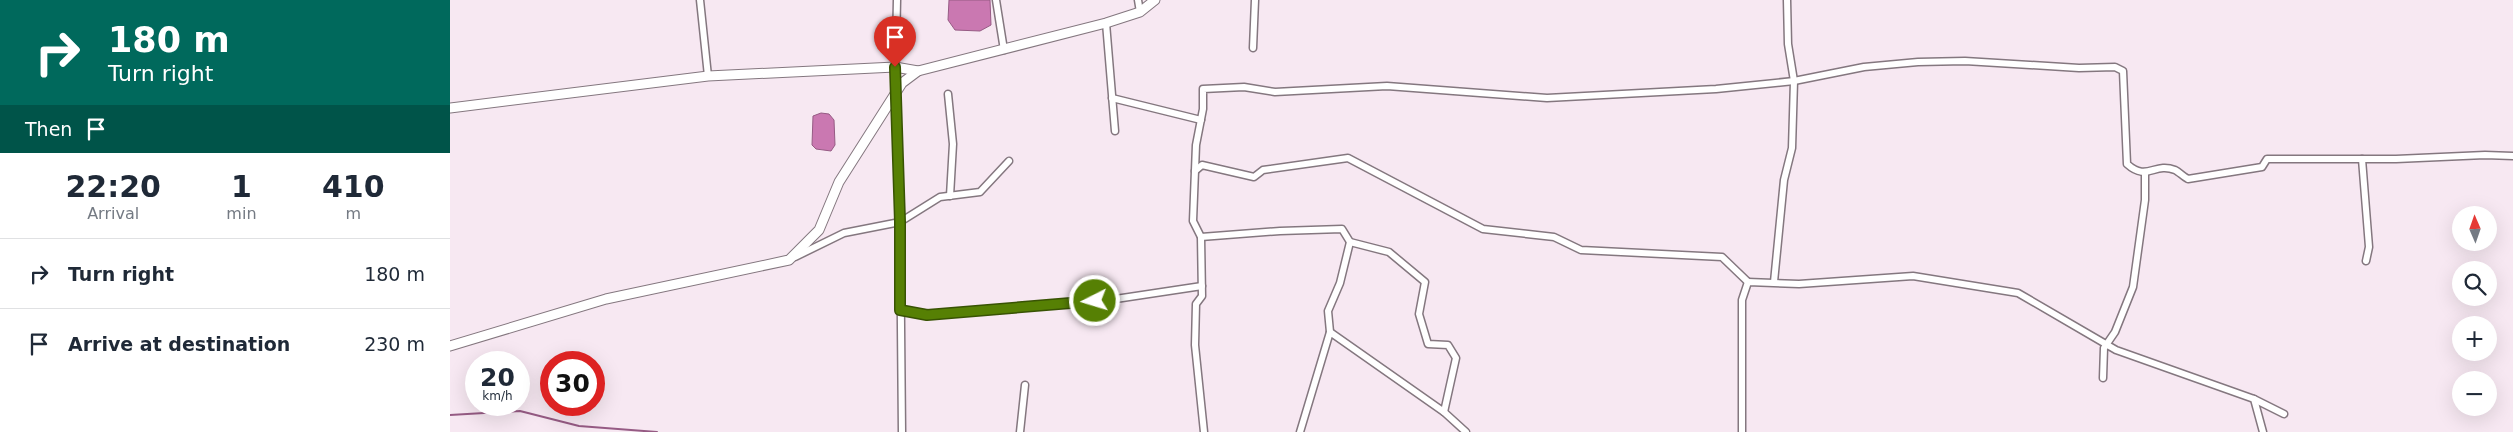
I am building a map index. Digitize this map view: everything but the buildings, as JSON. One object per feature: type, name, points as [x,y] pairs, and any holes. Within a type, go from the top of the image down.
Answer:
[{"type":"main road","points":[[450,346],[606,299],[789,260],[819,230],[839,182],[902,83],[918,72],[1106,23],[1140,12],[1155,0]]},
{"type":"main road","points":[[450,108],[708,76],[895,67],[918,72]]},
{"type":"street","points":[[700,0],[708,76]]},
{"type":"street","points":[[897,0],[895,93],[900,222],[902,432]]},
{"type":"street","points":[[996,0],[1004,50]]},
{"type":"street","points":[[1138,0],[1140,12]]},
{"type":"street","points":[[1253,48],[1255,0]]},
{"type":"street","points":[[1774,282],[1784,180],[1792,148],[1794,81],[1788,44],[1787,0]]},
{"type":"street","points":[[1106,23],[1115,131]]},
{"type":"street","points":[[1204,432],[1195,345],[1196,304],[1202,296],[1201,237],[1193,221],[1196,145],[1201,120],[1203,89],[1244,87],[1275,92],[1387,86],[1547,98],[1716,90],[1794,81],[1864,68],[1918,62],[1965,60],[2079,68],[2115,67],[2122,71],[2127,164],[2136,172],[2157,168],[2174,170],[2188,179],[2262,167],[2267,159],[2362,159],[2485,154],[2513,156]]},
{"type":"street","points":[[948,94],[953,144],[950,196]]},
{"type":"street","points":[[1112,98],[1201,120]]},
{"type":"street","points":[[1196,171],[1202,165],[1254,177],[1263,170],[1348,158],[1483,229],[1554,237],[1581,250],[1722,257],[1748,282],[1799,284],[1913,276],[2018,293],[2107,346],[2254,399],[2284,414]]},
{"type":"street","points":[[2362,159],[2368,247],[2366,260]]},
{"type":"street","points":[[789,260],[844,233],[900,222],[940,197],[980,192],[1009,161]]},
{"type":"street","points":[[2103,378],[2104,348],[2107,346],[2133,287],[2145,200],[2144,172]]},
{"type":"street","points":[[1201,237],[1280,231],[1342,229],[1350,242],[1389,252],[1425,282],[1419,314],[1428,344],[1448,345],[1456,358],[1444,412]]},
{"type":"street","points":[[1300,432],[1330,332],[1328,311],[1340,283],[1350,242]]},
{"type":"street","points":[[1742,432],[1742,308],[1748,282]]},
{"type":"street","points":[[900,310],[927,315],[1109,300],[1202,286]]},
{"type":"street","points":[[1330,332],[1444,412],[1466,432]]},
{"type":"street","points":[[1020,432],[1025,385]]},
{"type":"street","points":[[2254,399],[2263,432]]},
{"type":"shaded area","points":[[949,0],[990,0],[991,25],[980,31],[955,30],[948,20]]},
{"type":"shaded area","points":[[821,113],[829,114],[834,120],[835,145],[831,151],[816,149],[812,145],[813,116]]},
{"type":"waterway","points":[[450,415],[520,411],[579,426],[657,432]]},
{"type":"route","points":[[895,67],[900,222],[900,310],[927,315],[1095,301]]}]
